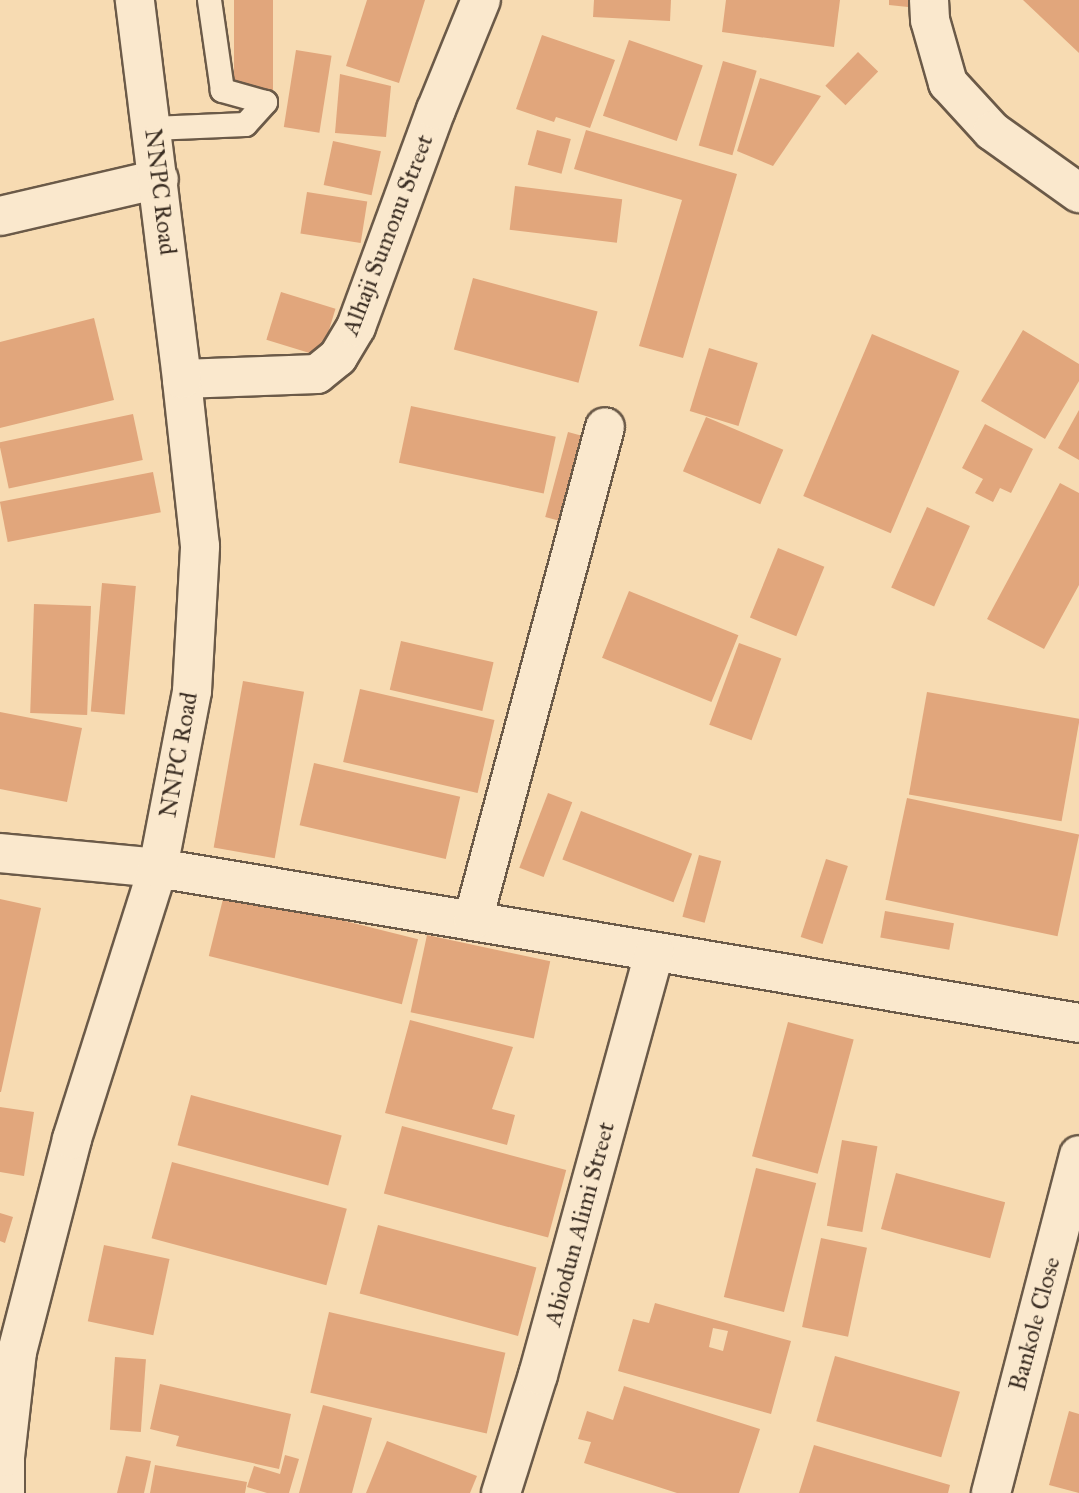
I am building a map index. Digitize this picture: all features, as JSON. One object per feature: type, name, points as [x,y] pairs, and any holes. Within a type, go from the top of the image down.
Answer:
[{"type":"street","name":"NNPC Road","points":[[5,1493],[5,1457],[17,1352],[42,1245],[72,1139],[158,868],[192,691],[200,546],[159,179],[135,0]]},
{"type":"street","name":"Alhaji Sumonu Street","points":[[182,379],[317,374],[338,358],[356,327],[436,110],[481,0]]},
{"type":"street","points":[[937,7],[948,83],[992,131],[1079,193]]},
{"type":"street","points":[[0,216],[159,179]]},
{"type":"street","points":[[474,920],[605,427]]},
{"type":"street","points":[[0,853],[158,868],[1079,1023]]},
{"type":"street","name":"Abiodun Alimi Street","points":[[501,1493],[538,1375],[654,953]]},
{"type":"street","name":"Bankole Close","points":[[991,1493],[1079,1155]]},
{"type":"lane","points":[[152,128],[245,124],[265,103],[222,90],[209,0]]},
{"type":"building","points":[[234,0],[273,0],[273,91],[234,91]]},
{"type":"building","points":[[367,0],[425,0],[399,83],[346,66]]},
{"type":"building","points":[[594,0],[671,0],[670,21],[593,17]]},
{"type":"building","points":[[726,0],[840,0],[834,47],[722,32]]},
{"type":"building","points":[[889,0],[909,0],[908,7],[889,5]]},
{"type":"building","points":[[1023,0],[1079,0],[1079,53]]},
{"type":"building","points":[[542,35],[615,60],[590,128],[556,117],[554,122],[516,109]]},
{"type":"building","points":[[629,40],[703,65],[677,141],[603,116]]},
{"type":"building","points":[[296,50],[332,56],[319,133],[284,127]]},
{"type":"building","points":[[858,52],[878,71],[845,105],[825,86]]},
{"type":"building","points":[[723,61],[757,71],[732,155],[699,146]]},
{"type":"building","points":[[340,74],[391,86],[386,137],[335,133]]},
{"type":"building","points":[[760,78],[821,96],[773,166],[737,151]]},
{"type":"building","points":[[537,130],[571,139],[561,174],[528,165]]},
{"type":"building","points":[[586,130],[737,174],[683,358],[639,346],[682,200],[574,169]]},
{"type":"building","points":[[333,141],[381,151],[372,195],[324,185]]},
{"type":"building","points":[[515,186],[622,199],[617,243],[510,230]]},
{"type":"building","points":[[307,192],[367,202],[361,243],[300,233]]},
{"type":"building","points":[[473,278],[598,311],[578,383],[454,349]]},
{"type":"building","points":[[281,292],[336,309],[321,356],[266,340]]},
{"type":"building","points":[[94,318],[114,400],[0,428],[0,342]]},
{"type":"building","points":[[1023,330],[1079,364],[1079,381],[1045,439],[981,401]]},
{"type":"building","points":[[872,334],[959,371],[891,533],[803,496]]},
{"type":"building","points":[[709,348],[758,363],[738,426],[690,411]]},
{"type":"building","points":[[411,406],[556,437],[544,494],[399,463]]},
{"type":"building","points":[[1079,410],[1079,460],[1058,448]]},
{"type":"building","points":[[133,414],[143,460],[9,488],[0,442]]},
{"type":"building","points":[[706,417],[783,450],[760,504],[683,471]]},
{"type":"building","points":[[985,424],[1033,449],[1011,493],[1000,488],[993,502],[975,493],[983,479],[962,468]]},
{"type":"building","points":[[568,432],[590,438],[567,523],[545,517]]},
{"type":"building","points":[[153,472],[161,512],[8,542],[0,502]]},
{"type":"building","points":[[1060,483],[1079,493],[1079,585],[1044,649],[987,619]]},
{"type":"building","points":[[927,507],[970,526],[934,607],[891,587]]},
{"type":"building","points":[[778,548],[824,567],[796,636],[750,618]]},
{"type":"building","points":[[102,583],[136,586],[125,714],[91,712]]},
{"type":"building","points":[[629,591],[738,635],[711,702],[602,658]]},
{"type":"building","points":[[34,604],[91,606],[87,715],[30,713]]},
{"type":"building","points":[[401,641],[494,662],[482,711],[390,690]]},
{"type":"building","points":[[739,643],[781,658],[752,740],[709,725]]},
{"type":"building","points":[[243,681],[304,692],[275,858],[214,847]]},
{"type":"building","points":[[360,689],[494,720],[478,793],[343,762]]},
{"type":"building","points":[[927,692],[1079,719],[1062,821],[909,794]]},
{"type":"building","points":[[0,712],[82,728],[67,802],[0,789]]},
{"type":"building","points":[[314,763],[460,797],[446,859],[300,825]]},
{"type":"building","points":[[548,793],[572,802],[544,877],[519,868]]},
{"type":"building","points":[[907,798],[1079,835],[1058,936],[885,900]]},
{"type":"building","points":[[581,811],[692,854],[673,902],[562,860]]},
{"type":"building","points":[[699,855],[721,861],[705,923],[682,917]]},
{"type":"building","points":[[826,859],[848,866],[823,944],[801,937]]},
{"type":"building","points":[[225,891],[418,939],[402,1004],[209,956]]},
{"type":"building","points":[[0,899],[41,908],[1,1092],[0,1092]]},
{"type":"building","points":[[885,911],[954,923],[949,950],[880,938]]},
{"type":"building","points":[[427,935],[550,961],[534,1038],[411,1012]]},
{"type":"building","points":[[410,1020],[513,1047],[492,1109],[515,1115],[507,1145],[385,1113]]},
{"type":"building","points":[[788,1022],[854,1040],[818,1174],[752,1156]]},
{"type":"building","points":[[191,1095],[342,1135],[328,1186],[178,1145]]},
{"type":"building","points":[[0,1107],[34,1112],[24,1176],[0,1172]]},
{"type":"building","points":[[402,1126],[566,1170],[548,1238],[384,1194]]},
{"type":"building","points":[[842,1140],[877,1146],[862,1232],[827,1226]]},
{"type":"building","points":[[172,1162],[347,1209],[326,1285],[152,1238]]},
{"type":"building","points":[[756,1168],[816,1183],[784,1312],[724,1297]]},
{"type":"building","points":[[896,1173],[1005,1202],[990,1258],[881,1229]]},
{"type":"building","points":[[0,1213],[13,1217],[5,1243],[0,1241]]},
{"type":"building","points":[[378,1225],[536,1267],[518,1336],[360,1294]]},
{"type":"building","points":[[821,1238],[867,1248],[848,1337],[802,1327]]},
{"type":"building","points":[[104,1245],[170,1259],[153,1335],[88,1321]]},
{"type":"building","points":[[655,1303],[791,1341],[771,1414],[618,1371],[633,1319],[649,1323]],"holes":[[[713,1328],[728,1331],[723,1351],[709,1347]]]},
{"type":"building","points":[[329,1312],[505,1353],[487,1434],[310,1393]]},
{"type":"building","points":[[835,1356],[960,1392],[941,1457],[816,1421]]},
{"type":"building","points":[[115,1357],[146,1359],[141,1432],[110,1430]]},
{"type":"building","points":[[160,1384],[291,1414],[279,1469],[176,1446],[179,1436],[150,1429]]},
{"type":"building","points":[[624,1386],[760,1429],[739,1493],[677,1493],[584,1463],[591,1442],[578,1439],[587,1411],[613,1420]]},
{"type":"building","points":[[323,1405],[372,1418],[352,1493],[299,1493]]},
{"type":"building","points":[[1069,1411],[1079,1414],[1079,1493],[1049,1485]]},
{"type":"building","points":[[387,1441],[477,1476],[470,1493],[366,1493]]},
{"type":"building","points":[[814,1445],[950,1485],[948,1493],[799,1493]]},
{"type":"building","points":[[285,1455],[299,1459],[289,1493],[267,1493],[247,1487],[254,1466],[280,1474]]},
{"type":"building","points":[[126,1456],[151,1461],[144,1493],[117,1493]]},
{"type":"building","points":[[155,1465],[247,1482],[245,1493],[150,1493]]}]
